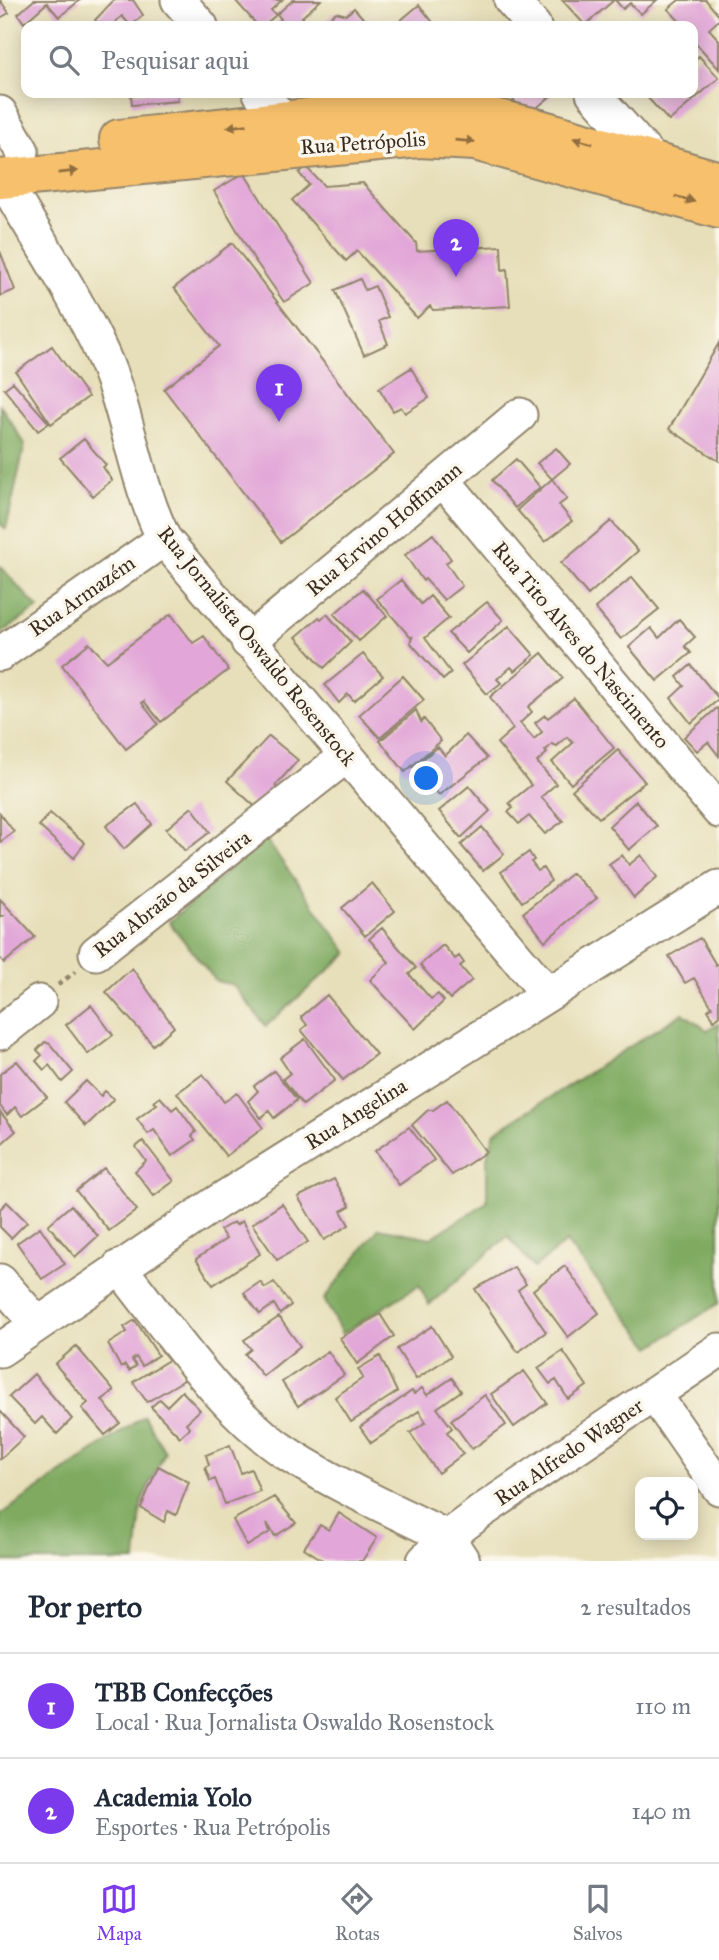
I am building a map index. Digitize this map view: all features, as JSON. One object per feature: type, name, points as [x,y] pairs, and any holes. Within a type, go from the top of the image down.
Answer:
[{"type":"main road","name":"Rua Petrópolis","points":[[6,165],[272,106],[412,110],[485,116],[719,181]]},
{"type":"main road","name":"Rua Petrópolis","points":[[6,165],[419,138],[475,141],[719,209]]},
{"type":"street","points":[[178,0],[197,21]]},
{"type":"street","points":[[511,0],[530,21]]},
{"type":"street","points":[[597,98],[654,162]]},
{"type":"street","name":"Rua Jornalista Oswaldo Rosenstock","points":[[0,113],[6,165],[103,355],[116,390],[142,487],[164,538],[248,642],[548,994]]},
{"type":"street","name":"Rua Ervino Hoffmann","points":[[248,642],[520,415]]},
{"type":"street","name":"Rua Tito Alves do Nascimento","points":[[443,480],[719,811]]},
{"type":"street","name":"Rua Armazém","points":[[0,654],[164,538]]},
{"type":"street","name":"Rua Abraão da Silveira","points":[[96,953],[346,756]]},
{"type":"street","name":"Rua Angelina","points":[[0,1350],[119,1267],[719,887]]},
{"type":"street","points":[[0,1033],[39,1002]]},
{"type":"street","points":[[119,1267],[227,1400],[260,1432],[289,1455],[455,1549]]},
{"type":"street","points":[[0,1281],[37,1323]]},
{"type":"street","name":"Rua Alfredo Wagner","points":[[424,1561],[455,1549],[654,1394],[719,1350]]},
{"type":"street","points":[[654,1394],[719,1488]]},
{"type":"path","name":"Rua Abraão da Silveira","points":[[39,1002],[96,953]]},
{"type":"green space","points":[[0,405],[25,444],[6,529],[0,524]]},
{"type":"green space","points":[[0,566],[38,608],[0,634]]},
{"type":"green space","points":[[265,838],[348,953],[266,1026],[233,985],[216,981],[169,922]]},
{"type":"green space","points":[[683,1013],[707,1030],[719,1023],[719,1303],[651,1347],[566,1242],[534,1268],[508,1236],[429,1305],[419,1285],[342,1334],[324,1299],[379,1228],[431,1238],[487,1202],[487,1157],[495,1132]]},
{"type":"green space","points":[[144,1416],[165,1452],[142,1500],[136,1561],[0,1561],[0,1515]]},
{"type":"building","points":[[0,0],[9,13],[0,18]]},
{"type":"building","points":[[34,0],[80,0],[59,17],[47,3],[26,21],[23,21],[18,14]]},
{"type":"building","points":[[114,0],[133,0],[143,15],[136,21],[126,21],[122,16],[116,21],[95,20]]},
{"type":"building","points":[[235,0],[282,0],[271,10],[276,15],[269,21],[254,21]]},
{"type":"building","points":[[293,0],[321,0],[302,17],[306,21],[279,21],[281,19],[277,14]]},
{"type":"building","points":[[562,0],[614,0],[590,21],[581,21]]},
{"type":"building","points":[[615,0],[657,0],[641,14],[630,3],[623,9]]},
{"type":"building","points":[[679,0],[706,0],[719,16],[719,20],[709,29],[719,40],[719,69],[698,45],[698,21],[679,21],[668,9]]},
{"type":"building","points":[[419,5],[432,21],[400,21]]},
{"type":"building","points":[[354,8],[366,21],[326,21],[336,12],[346,15]]},
{"type":"building","points":[[698,57],[719,78],[698,96]]},
{"type":"building","points":[[131,98],[178,98],[178,101],[132,105]]},
{"type":"building","points":[[512,98],[548,98],[533,111],[520,107]]},
{"type":"building","points":[[648,98],[696,98],[669,121]]},
{"type":"building","points":[[306,167],[324,186],[363,183],[416,243],[417,251],[501,246],[502,270],[507,269],[510,306],[433,310],[430,306],[417,318],[357,251],[346,261],[292,200],[309,185],[299,173]]},
{"type":"building","points":[[244,173],[314,283],[284,302],[254,259],[214,191]]},
{"type":"building","points":[[232,243],[394,454],[281,542],[164,389],[219,346],[174,288]]},
{"type":"building","points":[[0,251],[15,290],[0,296]]},
{"type":"building","points":[[360,279],[365,290],[375,286],[388,317],[379,321],[388,344],[364,355],[335,290]]},
{"type":"building","points":[[719,343],[719,461],[669,429]]},
{"type":"building","points":[[52,346],[88,397],[51,424],[16,372]]},
{"type":"building","points":[[411,368],[429,398],[405,413],[401,407],[393,411],[379,388]]},
{"type":"building","points":[[13,382],[49,423],[38,431],[4,389]]},
{"type":"building","points":[[84,439],[106,465],[103,467],[112,480],[93,496],[60,458]]},
{"type":"building","points":[[556,448],[570,464],[552,479],[537,463]]},
{"type":"building","points":[[516,459],[540,487],[515,508],[492,480]]},
{"type":"building","points":[[552,479],[567,499],[559,505],[572,521],[545,542],[517,510]]},
{"type":"building","points":[[611,521],[638,551],[588,595],[561,563]]},
{"type":"building","points":[[433,534],[451,559],[446,563],[462,586],[444,600],[425,579],[423,581],[405,555]]},
{"type":"building","points":[[632,577],[659,609],[621,639],[595,608]]},
{"type":"building","points":[[401,580],[421,604],[430,596],[449,618],[425,638],[451,673],[443,680],[410,642],[413,636],[411,638],[377,599]]},
{"type":"building","points":[[363,589],[387,616],[359,641],[334,614]]},
{"type":"building","points":[[487,602],[503,620],[467,653],[448,633]]},
{"type":"building","points":[[171,614],[193,643],[204,636],[228,670],[161,722],[144,701],[142,703],[158,724],[126,749],[62,665],[89,643],[107,662]]},
{"type":"building","points":[[327,614],[351,642],[324,668],[296,637],[319,617],[321,619]]},
{"type":"building","points":[[679,619],[695,637],[685,646],[691,653],[657,681],[629,647],[651,628],[659,638]]},
{"type":"building","points":[[509,626],[534,655],[515,671],[511,667],[497,679],[501,683],[487,694],[462,665]]},
{"type":"building","points":[[542,653],[563,678],[528,707],[532,712],[520,723],[534,739],[542,732],[535,723],[545,715],[548,718],[574,698],[614,748],[571,784],[552,762],[573,743],[567,737],[557,746],[552,744],[545,751],[547,753],[537,762],[556,784],[541,797],[563,821],[545,834],[529,816],[519,824],[508,812],[513,808],[509,803],[531,785],[497,743],[513,729],[490,697]]},
{"type":"building","points":[[363,654],[383,676],[354,701],[348,694],[339,703],[325,685]]},
{"type":"building","points":[[691,665],[719,699],[691,723],[671,698],[684,686],[677,677]]},
{"type":"building","points":[[403,676],[424,700],[380,738],[359,715]]},
{"type":"building","points":[[717,708],[719,756],[708,742],[697,751],[684,737]]},
{"type":"building","points":[[416,710],[421,722],[424,719],[441,741],[405,772],[380,741]]},
{"type":"building","points":[[466,735],[487,758],[439,795],[425,776],[422,778],[413,767],[438,747],[445,756]]},
{"type":"building","points":[[269,736],[298,760],[275,786],[281,792],[261,812],[227,781]]},
{"type":"building","points":[[618,750],[645,782],[599,818],[572,790]]},
{"type":"building","points":[[469,786],[490,811],[461,838],[439,811]]},
{"type":"building","points":[[636,801],[657,826],[629,850],[609,826]]},
{"type":"building","points":[[137,804],[152,824],[124,849],[106,826]]},
{"type":"building","points":[[192,807],[210,832],[185,851],[166,829]]},
{"type":"building","points":[[0,813],[14,832],[0,842]]},
{"type":"building","points":[[50,813],[85,843],[74,858],[39,826]]},
{"type":"building","points":[[482,827],[504,854],[483,871],[461,845]]},
{"type":"building","points":[[529,852],[534,860],[531,862],[538,871],[543,868],[551,881],[522,902],[501,872]]},
{"type":"building","points":[[622,855],[629,865],[641,855],[657,877],[634,898],[609,864]]},
{"type":"building","points":[[572,873],[597,898],[545,941],[523,913]]},
{"type":"building","points":[[372,883],[395,911],[365,936],[342,908]]},
{"type":"building","points":[[0,899],[35,937],[4,963],[0,958],[0,918],[3,916],[0,916]]},
{"type":"building","points":[[382,928],[416,968],[409,974],[431,999],[438,994],[444,1001],[415,1029],[370,980],[389,962],[369,939]]},
{"type":"building","points":[[700,938],[716,965],[719,963],[719,1016],[714,1020],[708,1010],[712,1007],[694,978],[685,983],[669,956]]},
{"type":"building","points":[[443,945],[455,959],[459,956],[464,963],[460,966],[472,980],[450,999],[420,965]]},
{"type":"building","points":[[132,968],[174,1027],[153,1045],[106,992]]},
{"type":"building","points":[[327,995],[376,1054],[343,1080],[301,1030],[307,1025],[301,1017]]},
{"type":"building","points":[[91,1005],[113,1035],[88,1054],[66,1025]]},
{"type":"building","points":[[305,1039],[335,1080],[303,1105],[283,1079],[290,1073],[280,1058]]},
{"type":"building","points":[[45,1042],[50,1044],[73,1072],[62,1082],[49,1065],[44,1070],[36,1061],[42,1055],[37,1050]]},
{"type":"building","points":[[17,1061],[47,1097],[22,1116],[15,1107],[7,1115],[0,1106],[0,1074]]},
{"type":"building","points":[[274,1071],[297,1100],[274,1118],[269,1111],[261,1118],[248,1101],[258,1091],[254,1086]]},
{"type":"building","points":[[203,1074],[224,1102],[237,1093],[263,1128],[226,1156],[177,1093]]},
{"type":"building","points":[[86,1081],[101,1096],[105,1091],[114,1099],[86,1126],[64,1102]]},
{"type":"building","points":[[160,1097],[172,1110],[177,1106],[196,1132],[192,1136],[195,1140],[172,1156],[154,1130],[148,1134],[137,1119],[157,1104],[154,1102]]},
{"type":"building","points":[[447,1100],[486,1152],[452,1175],[412,1125],[428,1110],[433,1110]]},
{"type":"building","points":[[0,1112],[16,1131],[0,1145]]},
{"type":"building","points":[[409,1127],[434,1160],[399,1185],[375,1151]]},
{"type":"building","points":[[143,1141],[174,1181],[154,1196],[135,1171],[146,1161],[136,1147]]},
{"type":"building","points":[[104,1168],[137,1210],[109,1231],[76,1191]]},
{"type":"building","points":[[334,1179],[350,1206],[341,1211],[349,1225],[324,1240],[298,1197]]},
{"type":"building","points":[[7,1202],[27,1222],[11,1238],[0,1227],[0,1209]]},
{"type":"building","points":[[282,1204],[308,1242],[277,1260],[252,1224]]},
{"type":"building","points":[[71,1205],[98,1236],[75,1257],[48,1225]]},
{"type":"building","points":[[242,1221],[260,1254],[213,1285],[196,1259],[226,1239],[220,1230],[234,1222],[236,1225]]},
{"type":"building","points":[[40,1227],[65,1264],[42,1279],[17,1243]]},
{"type":"building","points":[[565,1266],[599,1313],[568,1337],[533,1290]]},
{"type":"building","points":[[514,1267],[526,1284],[518,1290],[546,1332],[518,1352],[475,1289]]},
{"type":"building","points":[[260,1282],[265,1288],[274,1282],[291,1305],[280,1314],[274,1304],[260,1314],[244,1293]]},
{"type":"building","points":[[380,1314],[394,1336],[357,1364],[340,1338]]},
{"type":"building","points":[[279,1317],[300,1346],[263,1376],[245,1354],[251,1349],[244,1340]]},
{"type":"building","points":[[135,1320],[158,1355],[142,1366],[136,1357],[132,1360],[136,1366],[129,1371],[125,1365],[121,1368],[108,1344],[127,1332],[124,1327]]},
{"type":"building","points":[[432,1326],[451,1356],[416,1379],[397,1349]]},
{"type":"building","points":[[76,1346],[114,1391],[102,1400],[120,1423],[105,1435],[82,1408],[88,1403],[55,1364]]},
{"type":"building","points":[[328,1351],[344,1375],[298,1406],[282,1382]]},
{"type":"building","points":[[563,1351],[587,1386],[568,1399],[556,1380],[550,1384],[538,1368]]},
{"type":"building","points":[[380,1356],[397,1392],[351,1422],[335,1397],[363,1378],[358,1369]]},
{"type":"building","points":[[172,1358],[184,1380],[147,1402],[133,1382]]},
{"type":"building","points":[[524,1371],[547,1403],[514,1427],[491,1394]]},
{"type":"building","points":[[34,1374],[72,1419],[57,1434],[42,1417],[35,1424],[9,1397]]},
{"type":"building","points":[[452,1378],[461,1391],[437,1408],[452,1428],[447,1432],[463,1454],[438,1473],[410,1433],[426,1422],[419,1411],[371,1443],[360,1427],[412,1391],[414,1394],[422,1388],[427,1395]]},
{"type":"building","points":[[182,1391],[200,1410],[186,1423],[190,1428],[180,1437],[151,1407],[160,1399],[167,1406]]},
{"type":"building","points":[[485,1395],[506,1425],[472,1449],[451,1420]]},
{"type":"building","points":[[0,1411],[24,1437],[0,1459]]},
{"type":"building","points":[[230,1445],[241,1473],[251,1469],[260,1491],[225,1504],[215,1479],[210,1481],[205,1467],[209,1465],[206,1455]]},
{"type":"building","points":[[158,1466],[189,1482],[176,1515],[168,1511],[164,1522],[141,1508]]},
{"type":"building","points":[[274,1497],[296,1523],[275,1536],[267,1523],[270,1532],[247,1546],[233,1520]]},
{"type":"building","points":[[339,1513],[377,1538],[362,1561],[324,1561],[304,1548],[320,1525],[329,1530]]},
{"type":"place","name":"Academia Yolo","points":[[456,277]]},
{"type":"place","name":"TBB Confecções","points":[[279,422]]}]
